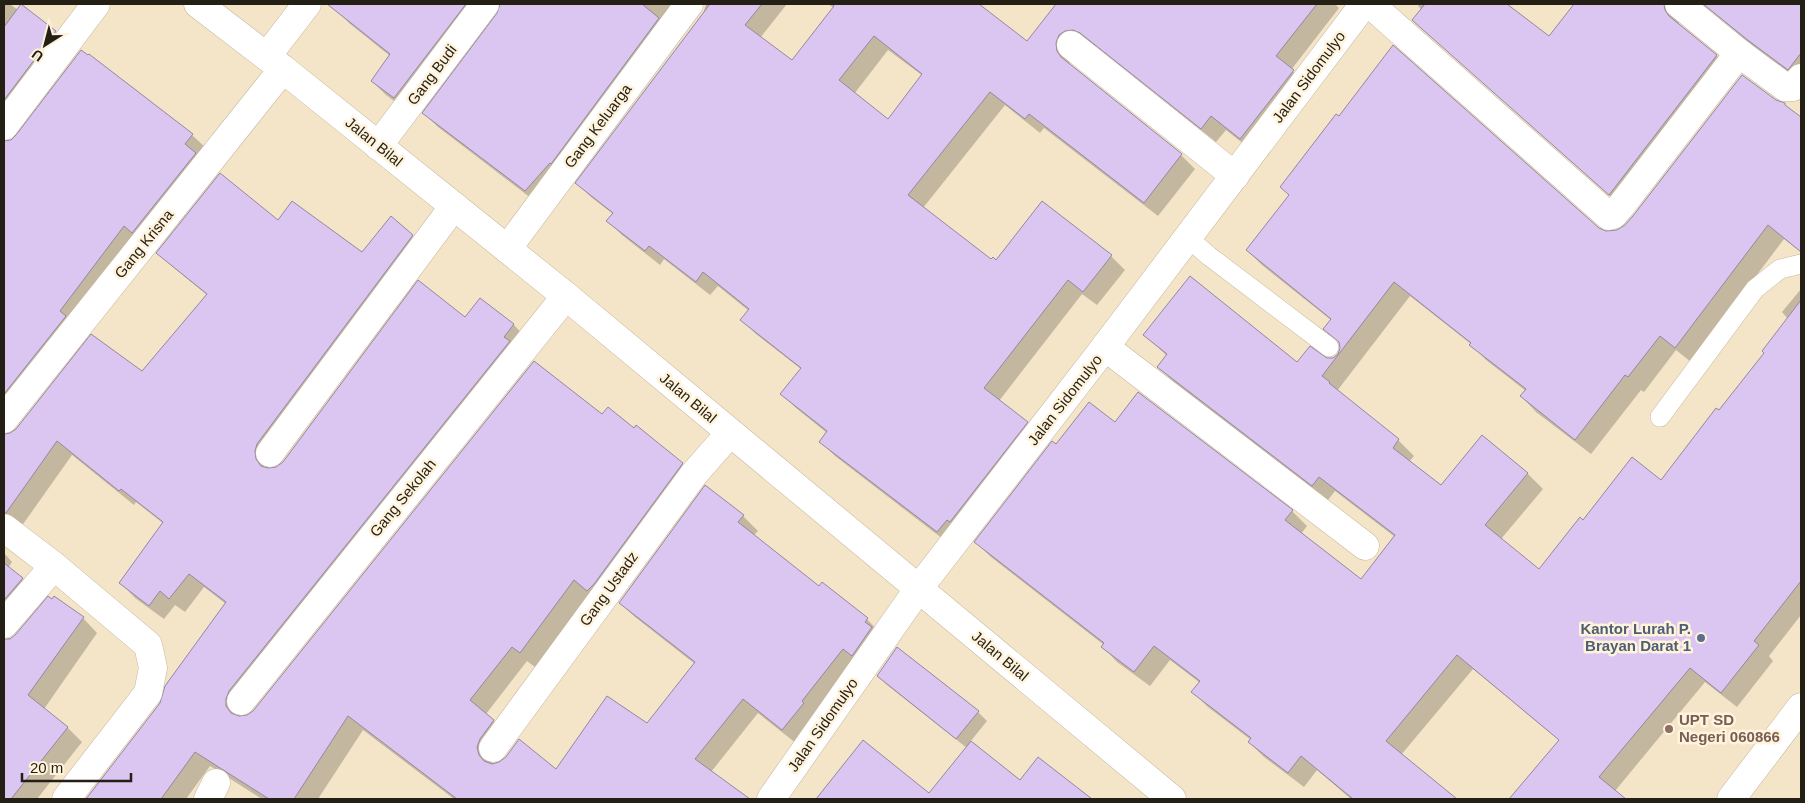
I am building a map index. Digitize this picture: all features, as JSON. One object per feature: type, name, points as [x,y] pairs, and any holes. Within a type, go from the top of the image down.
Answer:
[{"type":"street","points":[[4,126],[96,4]]},
{"type":"street","name":"Jalan Bilal","points":[[198,4],[275,63],[566,296],[1172,799]]},
{"type":"street","name":"Gang Krisna","points":[[4,419],[275,63],[307,4]]},
{"type":"street","name":"Gang Budi","points":[[378,146],[486,4]]},
{"type":"street","name":"Gang Keluarga","points":[[507,249],[689,4]]},
{"type":"street","name":"Jalan Sidomulyo","points":[[771,799],[919,588],[1105,347],[1364,4]]},
{"type":"street","points":[[1370,4],[1609,216],[1613,215],[1621,206],[1739,53]]},
{"type":"street","points":[[1679,4],[1739,53],[1785,87],[1793,87],[1801,78]]},
{"type":"street","points":[[1072,45],[1235,176]]},
{"type":"street","points":[[270,453],[454,206]]},
{"type":"street","name":"Gang Sekolah","points":[[241,701],[566,296]]},
{"type":"street","points":[[1105,347],[1365,546]]},
{"type":"street","name":"Gang Ustadz","points":[[493,748],[694,474],[730,433]]},
{"type":"street","points":[[4,528],[54,566],[148,645],[153,668],[148,693],[66,799]]},
{"type":"street","points":[[4,624],[54,566]]},
{"type":"street","points":[[1731,799],[1801,707]]},
{"type":"lane","points":[[1188,238],[1329,347]]},
{"type":"lane","points":[[1660,417],[1755,288],[1780,269],[1801,264]]},
{"type":"building","points":[[21,4],[56,31],[4,100],[4,27]]},
{"type":"building","points":[[327,4],[466,4],[394,98],[371,81],[390,54]]},
{"type":"building","points":[[500,4],[642,4],[659,18],[551,164],[525,191],[422,113],[497,13]]},
{"type":"building","points":[[710,4],[762,4],[745,25],[792,60],[834,6],[832,4],[979,4],[1027,41],[1056,4],[1317,4],[1276,56],[1294,70],[1240,139],[1211,116],[1201,129],[1080,33],[1073,30],[1065,31],[1059,35],[1056,43],[1057,51],[1061,57],[1182,154],[1144,203],[1029,114],[1025,119],[990,92],[908,195],[991,259],[993,257],[996,260],[1042,201],[1112,255],[1083,292],[1068,280],[984,388],[1028,422],[950,522],[947,520],[937,532],[819,442],[827,431],[780,394],[801,368],[740,320],[749,309],[703,272],[696,282],[649,246],[645,251],[606,221],[613,213],[575,183]],"holes":[[[874,36],[922,74],[888,119],[839,80]]]},
{"type":"building","points":[[1425,4],[1507,4],[1549,36],[1574,4],[1664,4],[1669,16],[1717,55],[1609,195],[1412,20]]},
{"type":"building","points":[[1703,4],[1801,4],[1801,53],[1788,70]]},
{"type":"building","points":[[1393,45],[1599,228],[1606,231],[1617,230],[1625,225],[1633,216],[1742,75],[1776,100],[1785,103],[1785,105],[1801,117],[1801,252],[1768,225],[1675,348],[1660,336],[1628,377],[1625,375],[1575,440],[1520,396],[1526,389],[1469,345],[1471,343],[1394,282],[1322,376],[1399,439],[1393,448],[1441,485],[1482,435],[1528,473],[1485,525],[1539,569],[1580,517],[1583,520],[1632,457],[1661,480],[1716,408],[1719,410],[1764,353],[1762,351],[1801,300],[1801,581],[1754,641],[1759,645],[1721,693],[1690,668],[1599,777],[1626,799],[1509,799],[1559,740],[1457,655],[1386,741],[1457,799],[1353,799],[1301,756],[1288,773],[1248,742],[1251,738],[1191,692],[1200,681],[1154,646],[1134,672],[1101,647],[1104,643],[974,542],[1052,441],[1056,444],[1089,402],[1115,422],[1138,392],[1293,510],[1285,520],[1361,579],[1395,535],[1319,477],[1312,486],[1157,367],[1167,354],[1143,335],[1190,276],[1297,362],[1310,346],[1327,358],[1333,358],[1338,354],[1339,342],[1323,329],[1331,319],[1246,250],[1289,195],[1280,187],[1336,114],[1339,116]]},
{"type":"building","points":[[81,50],[89,54],[193,134],[185,144],[196,153],[132,233],[124,226],[60,311],[66,316],[4,394],[4,141],[11,140],[16,135]]},
{"type":"building","points":[[220,173],[278,220],[292,201],[362,252],[391,216],[413,235],[257,444],[255,451],[256,459],[261,466],[268,468],[276,467],[283,462],[418,280],[465,317],[480,298],[514,324],[504,337],[510,341],[229,691],[226,706],[231,713],[239,716],[247,715],[253,711],[534,361],[602,414],[608,407],[634,428],[636,425],[683,463],[594,584],[587,591],[574,580],[520,653],[512,647],[470,700],[494,720],[480,739],[477,747],[479,755],[484,761],[492,764],[499,762],[506,757],[519,739],[556,769],[607,696],[647,723],[695,662],[619,603],[705,485],[744,515],[738,522],[819,586],[822,582],[868,618],[865,622],[872,627],[852,656],[843,649],[782,730],[743,699],[695,759],[750,799],[457,799],[348,716],[294,799],[269,799],[195,752],[161,799],[86,799],[160,703],[165,686],[226,602],[189,574],[169,599],[160,591],[149,606],[119,583],[163,522],[121,489],[119,491],[57,441],[6,513],[4,513],[4,434],[16,429],[91,334],[142,371],[207,294],[156,253]]},
{"type":"building","points":[[4,563],[23,578],[4,600]]},
{"type":"building","points":[[48,596],[52,599],[54,596],[84,617],[28,695],[68,727],[11,799],[4,799],[4,639],[10,639],[16,634]]},
{"type":"building","points":[[897,647],[979,711],[956,739],[877,676]]},
{"type":"building","points":[[863,740],[929,793],[971,741],[1020,780],[1038,757],[1092,799],[816,799]]},
{"type":"place","name":"Kantor Lurah P. Brayan Darat 1","points":[[1701,638]]},
{"type":"place","name":"UPT SD Negeri 060866","points":[[1669,729]]}]
